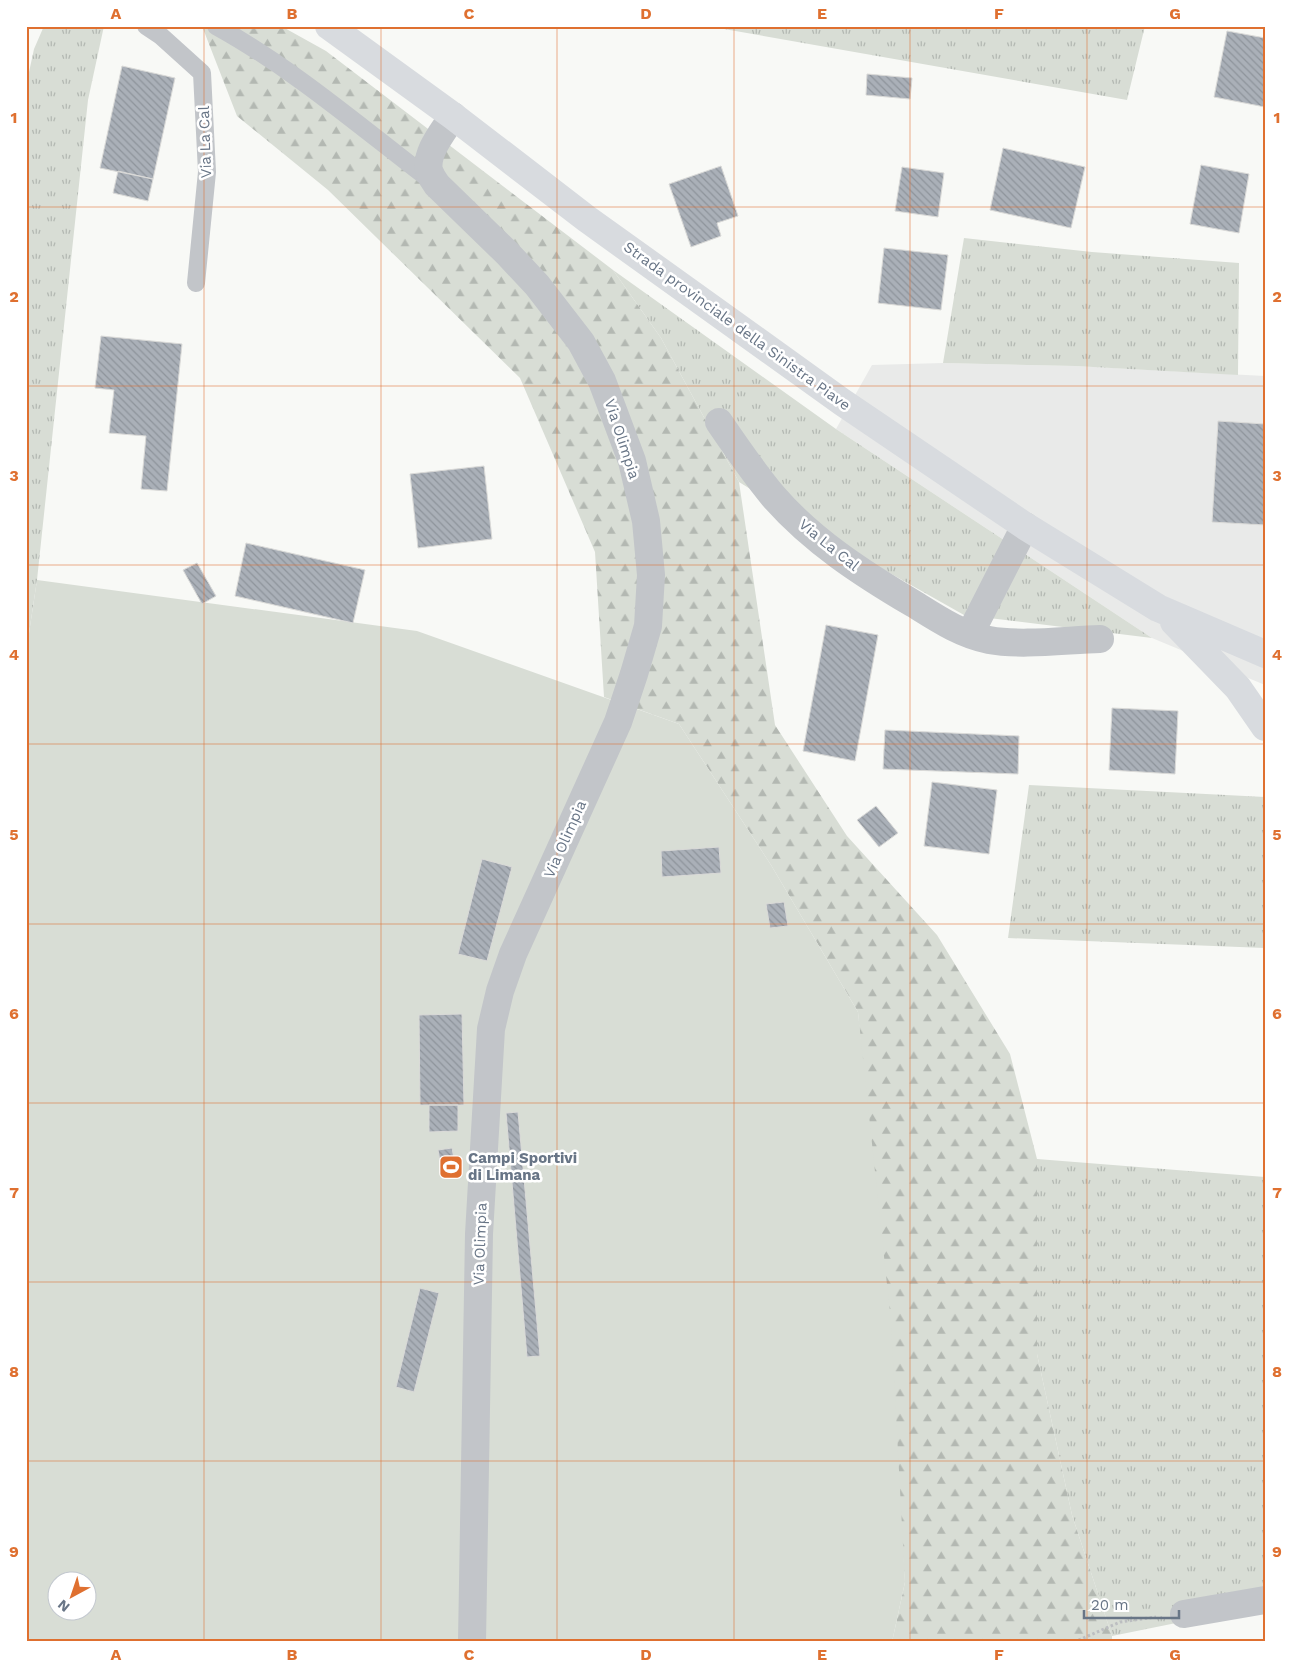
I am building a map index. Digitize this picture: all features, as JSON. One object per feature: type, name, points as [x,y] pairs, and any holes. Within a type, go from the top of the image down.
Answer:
[{"type":"main road","name":"Strada provinciale della Sinistra Piave","points":[[329,26],[453,116],[587,219],[842,402],[1025,526],[1158,608]]},
{"type":"main road","points":[[1158,608],[1265,654]]},
{"type":"main road","points":[[1158,608],[1203,650],[1238,688],[1265,727]]},
{"type":"street","name":"Via Olimpia","points":[[453,116],[430,154],[428,164],[430,173],[437,185],[537,285],[582,342],[602,381],[632,461],[646,521],[652,575],[648,626],[618,722],[513,954],[500,991],[491,1029],[479,1234],[472,1642]]},
{"type":"street","name":"Via La Cal","points":[[719,422],[749,466],[774,497],[817,539],[890,590],[945,623],[970,634],[1000,642],[1100,639]]},
{"type":"street","points":[[970,634],[1025,526]]},
{"type":"street","points":[[1184,1614],[1265,1600]]},
{"type":"lane","name":"Via La Cal","points":[[146,26],[161,36],[202,72],[207,172],[196,283]]},
{"type":"lane","points":[[216,26],[286,70],[437,185]]},
{"type":"path","points":[[1074,1642],[1120,1622],[1184,1614]]},
{"type":"shaded area","points":[[943,363],[1075,366],[1265,376],[1265,685],[1152,638],[836,429],[872,365]]},
{"type":"green space","points":[[44,26],[104,26],[88,100],[37,580],[26,653],[26,86],[34,49]]},
{"type":"green space","points":[[202,26],[281,26],[326,51],[613,270],[661,338],[739,482],[775,725],[847,836],[937,935],[1010,1054],[1037,1159],[1037,1354],[1072,1515],[1112,1636],[1112,1642],[892,1642],[905,1582],[858,1012],[771,865],[679,724],[604,697],[595,552],[520,378],[328,190],[237,116]]},
{"type":"green space","points":[[707,26],[1145,26],[1127,100]]},
{"type":"green space","points":[[964,238],[1092,252],[1239,263],[1238,375],[1075,366],[943,363]]},
{"type":"green space","points":[[613,270],[836,429],[1152,638],[964,615],[856,554],[739,482],[661,338]]},
{"type":"green space","name":"Campi Sportivi di Limana","points":[[37,580],[417,631],[679,724],[771,865],[858,1012],[891,1322],[905,1582],[892,1642],[26,1642],[26,653]]},
{"type":"green space","points":[[1029,785],[1265,797],[1265,948],[1008,938]]},
{"type":"green space","points":[[1037,1159],[1265,1177],[1265,1605],[1112,1636],[1072,1515],[1037,1354]]},
{"type":"building","points":[[1227,31],[1265,38],[1265,107],[1214,97]]},
{"type":"building","points":[[122,66],[175,78],[153,179],[100,168]]},
{"type":"building","points":[[867,74],[912,78],[910,99],[866,95]]},
{"type":"building","points":[[1003,148],[1085,167],[1071,228],[990,210]]},
{"type":"building","points":[[1201,165],[1249,174],[1239,233],[1190,224]]},
{"type":"building","points":[[721,166],[738,216],[717,223],[721,236],[691,247],[669,184]]},
{"type":"building","points":[[902,167],[944,173],[938,217],[895,211]]},
{"type":"building","points":[[118,171],[153,179],[148,201],[113,193]]},
{"type":"building","points":[[884,248],[948,255],[941,310],[878,303]]},
{"type":"building","points":[[101,336],[182,344],[167,491],[141,489],[146,436],[109,433],[114,390],[95,388]]},
{"type":"building","points":[[1218,421],[1265,424],[1265,525],[1212,522]]},
{"type":"building","points":[[484,466],[492,539],[418,548],[410,474]]},
{"type":"building","points":[[246,543],[365,570],[353,623],[235,596]]},
{"type":"building","points":[[197,563],[216,596],[202,604],[183,570]]},
{"type":"building","points":[[826,625],[878,635],[855,761],[803,751]]},
{"type":"building","points":[[1112,708],[1178,711],[1175,774],[1109,770]]},
{"type":"building","points":[[885,730],[1019,736],[1018,774],[883,769]]},
{"type":"building","points":[[932,782],[997,790],[989,854],[924,846]]},
{"type":"building","points":[[876,806],[898,833],[879,847],[857,820]]},
{"type":"building","points":[[719,847],[721,873],[662,877],[661,851]]},
{"type":"building","points":[[482,859],[512,867],[487,961],[458,954]]},
{"type":"building","points":[[784,902],[788,926],[770,928],[766,904]]},
{"type":"building","points":[[462,1014],[464,1105],[420,1105],[419,1015]]},
{"type":"building","points":[[429,1105],[458,1105],[458,1131],[429,1132]]},
{"type":"building","points":[[518,1112],[540,1356],[527,1357],[506,1113]]},
{"type":"building","points":[[452,1148],[455,1164],[441,1167],[438,1150]]},
{"type":"building","points":[[420,1288],[439,1293],[414,1392],[396,1387]]},
{"type":"place","name":"Campi Sportivi di Limana","points":[[451,1167]]}]
